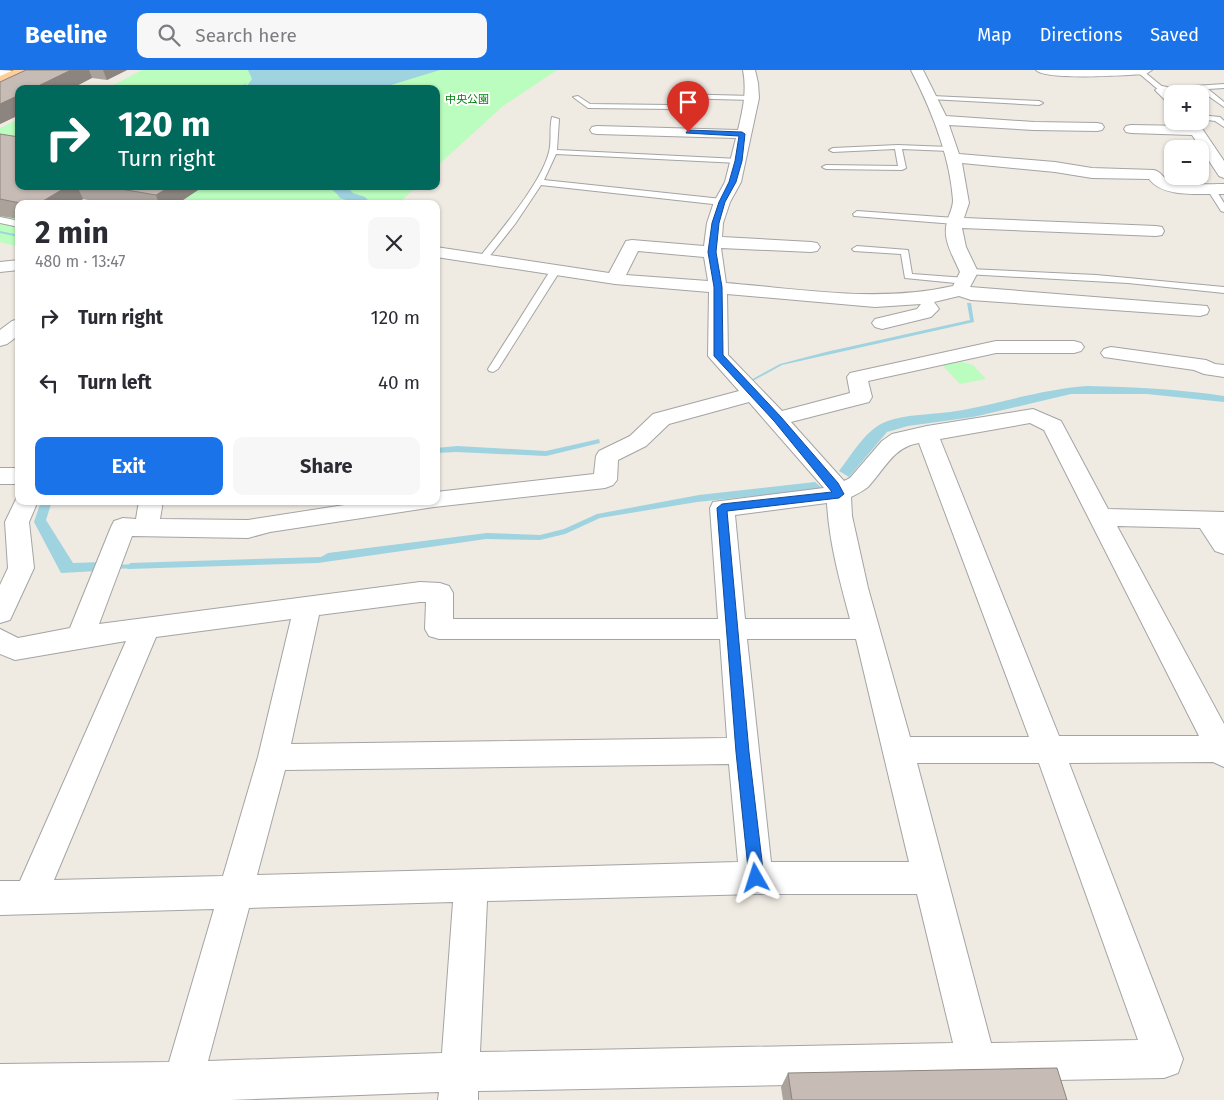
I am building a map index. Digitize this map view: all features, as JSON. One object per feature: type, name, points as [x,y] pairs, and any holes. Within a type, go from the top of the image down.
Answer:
[{"type":"street","points":[[749,70],[752,98],[742,134],[739,161],[733,182],[722,202],[715,223],[713,247],[718,287],[718,356],[777,419],[832,484],[855,588],[977,1062]]},
{"type":"street","points":[[917,70],[932,98],[950,153],[962,202],[955,222],[955,242],[965,281],[971,294],[1200,310]]},
{"type":"street","points":[[1042,70],[1080,72],[1146,70]]},
{"type":"street","points":[[939,120],[1034,126],[1097,127]]},
{"type":"street","points":[[1132,129],[1164,126]]},
{"type":"street","points":[[597,130],[742,134]]},
{"type":"street","points":[[1200,130],[1217,152],[1224,173]]},
{"type":"street","points":[[950,153],[1092,173],[1150,169],[1160,183],[1173,187],[1217,189]]},
{"type":"street","points":[[955,222],[1156,231]]},
{"type":"street","points":[[615,279],[632,245],[811,247]]},
{"type":"street","points":[[440,253],[615,279],[875,301],[925,298],[965,281]]},
{"type":"street","points":[[882,323],[924,313],[930,309],[925,298]]},
{"type":"street","points":[[0,340],[15,328]]},
{"type":"street","points":[[777,419],[861,397],[857,377],[996,347],[1074,347]]},
{"type":"street","points":[[1111,353],[1199,364],[1211,370],[1224,371]]},
{"type":"street","points":[[440,500],[605,480],[608,456],[638,441],[660,419],[753,394]]},
{"type":"street","points":[[756,878],[722,508],[832,484],[858,483],[890,446],[900,439],[1032,416],[1053,426],[1222,751],[898,750]]},
{"type":"street","points":[[0,1084],[183,1082],[459,1086],[977,1062],[1164,1059],[1049,750],[926,433]]},
{"type":"street","points":[[0,476],[15,476]]},
{"type":"street","points":[[0,613],[21,568],[17,522],[24,505]]},
{"type":"street","points":[[147,527],[150,505]]},
{"type":"street","points":[[80,636],[123,527],[248,529],[270,513],[366,506]]},
{"type":"street","points":[[1101,517],[1215,520],[1224,545]]},
{"type":"street","points":[[0,640],[15,649],[80,636],[420,592],[440,593],[439,629],[866,629]]},
{"type":"street","points":[[183,1082],[273,757],[307,607]]},
{"type":"street","points":[[146,628],[15,898],[756,878],[931,878]]},
{"type":"street","points":[[273,757],[743,752]]},
{"type":"street","points":[[459,1086],[471,885]]},
{"type":"lane","points":[[1138,70],[1164,92]]},
{"type":"lane","points":[[1209,87],[1224,86]]},
{"type":"lane","points":[[1209,93],[1224,105]]},
{"type":"lane","points":[[576,97],[588,106],[672,107],[674,96],[752,98]]},
{"type":"lane","points":[[932,98],[1039,103]]},
{"type":"lane","points":[[482,260],[512,222],[539,182],[554,152],[555,119]]},
{"type":"lane","points":[[1209,120],[1217,119],[1224,125]]},
{"type":"lane","points":[[826,166],[902,168],[898,147]]},
{"type":"lane","points":[[832,150],[898,147],[950,153]]},
{"type":"lane","points":[[554,152],[739,161]]},
{"type":"lane","points":[[539,182],[722,202]]},
{"type":"lane","points":[[1217,189],[1224,209]]},
{"type":"lane","points":[[857,214],[955,222]]},
{"type":"lane","points":[[0,220],[15,223]]},
{"type":"lane","points":[[857,249],[905,252],[908,276],[965,281],[1079,276],[1154,281],[1224,290]]},
{"type":"lane","points":[[493,369],[555,271]]},
{"type":"green space","name":"中央公園","points":[[142,70],[557,70],[503,106],[440,163],[440,85],[114,85]]},
{"type":"green space","points":[[15,121],[15,190],[413,190],[402,200],[15,200],[15,246],[0,242],[0,128]]},
{"type":"green space","points":[[962,362],[973,365],[986,379],[960,384],[942,365]]},
{"type":"water","points":[[248,70],[440,70],[391,85],[248,85],[252,79]]},
{"type":"water","points":[[967,303],[971,303],[974,322],[782,365],[749,383],[747,382],[780,364],[970,320]]},
{"type":"water","points":[[1087,386],[1156,389],[1207,394],[1224,396],[1224,402],[1147,394],[1071,394],[973,417],[908,426],[887,432],[849,477],[839,471],[858,445],[870,432],[883,423],[901,417],[953,412],[1040,393]]},
{"type":"water","points":[[599,439],[600,443],[546,456],[440,453],[440,448],[457,446],[546,451]]},
{"type":"water","points":[[815,482],[823,489],[697,502],[600,518],[565,534],[540,540],[486,539],[318,563],[127,569],[130,563],[321,557],[328,553],[487,533],[540,535],[564,529],[597,514],[699,495]]},
{"type":"water","points":[[40,505],[51,505],[46,520],[73,563],[102,562],[98,571],[61,573],[34,522]]},
{"type":"building","points":[[26,70],[71,70],[40,85],[15,85],[15,97],[0,104],[0,82]]},
{"type":"building","points":[[0,134],[15,136],[15,190],[61,190],[45,200],[15,200],[15,202],[0,199]]},
{"type":"building","points":[[127,190],[164,190],[156,195]]},
{"type":"building","points":[[1057,1068],[1067,1100],[792,1100],[788,1073]]},
{"type":"waterway","points":[[342,190],[345,192],[345,195],[360,200]]},
{"type":"waterway","points":[[0,232],[15,235]]},
{"type":"waterway","points":[[113,567],[137,566]]},
{"type":"route","points":[[688,132],[742,134],[739,161],[733,182],[722,202],[715,223],[712,252],[718,287],[718,356],[777,419],[839,494],[722,508],[756,878]]}]
